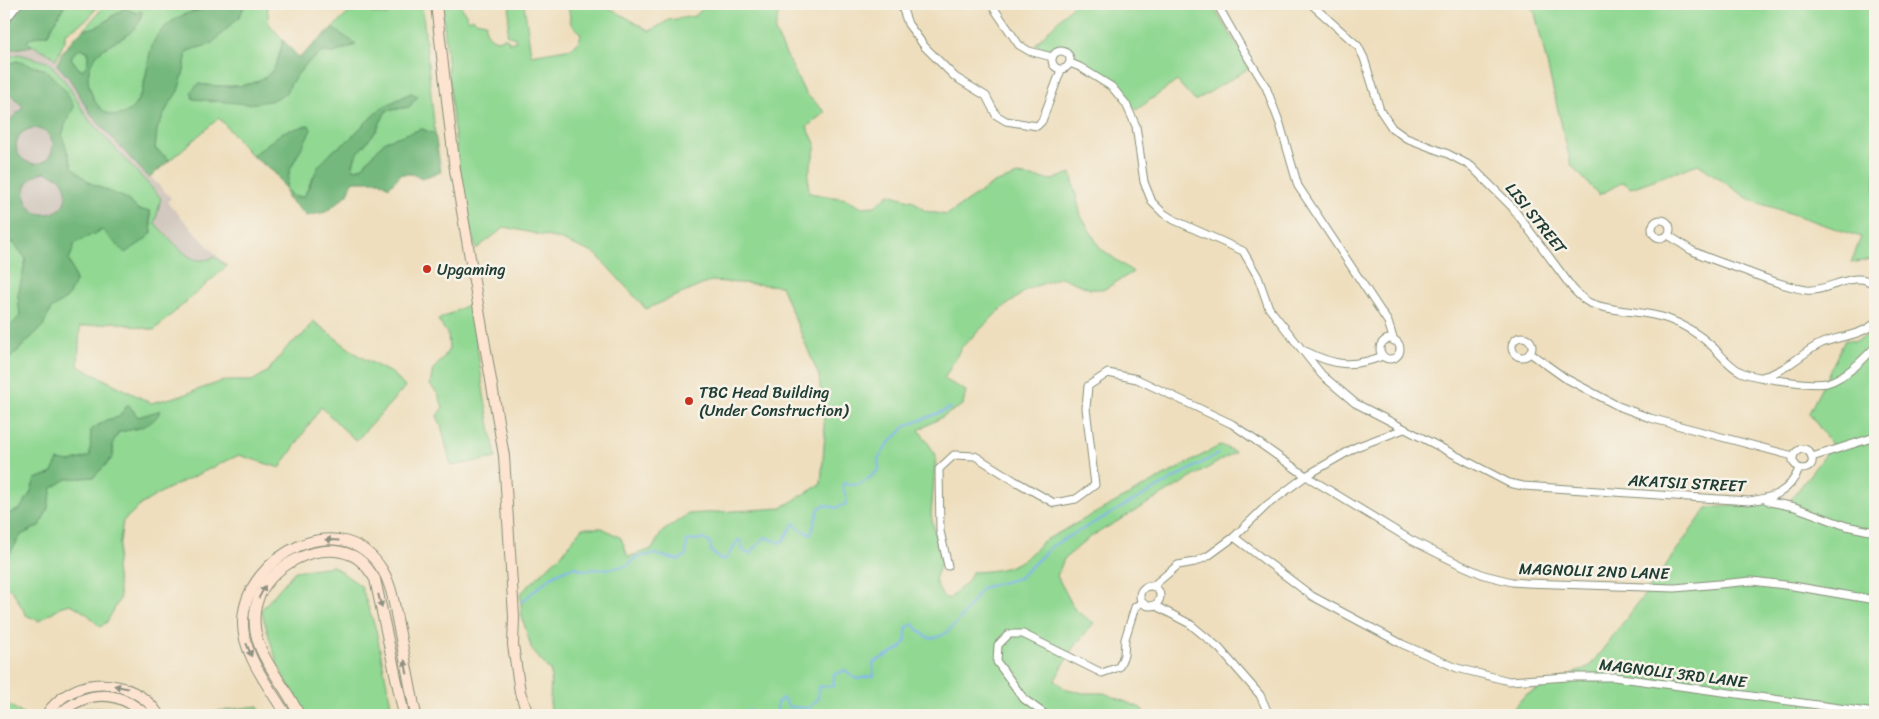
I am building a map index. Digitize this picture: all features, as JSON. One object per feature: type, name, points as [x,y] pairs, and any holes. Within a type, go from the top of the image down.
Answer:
[{"type":"main road","points":[[436,4],[455,170],[504,456],[514,617],[524,680],[534,715]]},
{"type":"main road","points":[[286,715],[249,653],[244,638],[243,620],[245,606],[253,586],[277,561],[295,547],[326,539],[343,541],[359,546],[367,551],[383,572],[393,599],[416,715]]},
{"type":"main road","points":[[299,715],[262,654],[257,639],[255,611],[260,594],[280,570],[300,557],[322,551],[338,551],[352,555],[366,566],[375,579],[404,715]]},
{"type":"main road","points":[[514,617],[512,659],[514,686],[522,715]]},
{"type":"main road","points":[[513,645],[520,692],[528,715]]},
{"type":"main road","points":[[46,715],[56,703],[69,694],[93,685],[106,684],[129,689],[139,694],[148,701],[159,715]]},
{"type":"main road","points":[[58,715],[70,704],[96,696],[110,695],[132,703],[146,715]]},
{"type":"street","points":[[4,22],[18,4]]},
{"type":"street","points":[[901,4],[908,24],[925,47],[955,76],[986,96],[996,115],[1006,122],[1037,126],[1042,121],[1061,70]]},
{"type":"street","points":[[991,4],[1019,46],[1029,51],[1052,57]]},
{"type":"street","points":[[1070,63],[1112,87],[1126,104],[1136,126],[1144,182],[1152,202],[1163,213],[1174,220],[1243,251],[1258,277],[1269,308],[1302,350],[1328,362],[1347,364],[1367,362],[1383,356],[1392,359],[1397,356],[1400,348],[1394,341],[1388,322],[1298,186],[1280,124],[1266,87],[1217,4]]},
{"type":"street","name":"LISI STREET","points":[[1311,4],[1358,46],[1364,58],[1380,110],[1392,128],[1406,138],[1448,154],[1470,166],[1512,207],[1580,297],[1589,303],[1649,314],[1693,329],[1740,372],[1768,380],[1826,383],[1846,374],[1875,347]]},
{"type":"street","points":[[1063,51],[1070,55],[1070,63],[1067,68],[1061,70],[1054,66],[1052,57],[1056,52],[1063,51]]},
{"type":"street","points":[[1668,235],[1692,250],[1768,279],[1807,290],[1822,290],[1845,280],[1854,279],[1872,283],[1875,286]]},
{"type":"street","points":[[1761,377],[1780,371],[1820,344],[1864,330],[1875,323]]},
{"type":"street","points":[[1383,356],[1381,348],[1383,344],[1387,340],[1394,341]]},
{"type":"street","name":"AKATSII STREET","points":[[1302,350],[1322,374],[1355,403],[1516,485],[1749,502],[1779,494],[1795,480],[1799,468]]},
{"type":"street","points":[[1530,353],[1582,387],[1618,406],[1650,418],[1793,456]]},
{"type":"street","name":"MAGNOLII 2ND LANE","points":[[948,566],[940,531],[939,469],[954,455],[975,456],[1054,502],[1076,499],[1096,485],[1086,408],[1088,386],[1108,373],[1137,379],[1232,424],[1306,476],[1411,540],[1484,575],[1512,582],[1675,588],[1752,582],[1793,586],[1875,600]]},
{"type":"street","points":[[1153,586],[1178,565],[1195,562],[1208,556],[1234,537],[1267,505],[1306,476],[1356,447],[1404,429]]},
{"type":"street","points":[[1812,457],[1875,437]]},
{"type":"street","points":[[1801,449],[1808,451],[1812,457],[1809,467],[1804,469],[1799,468],[1793,462],[1793,456],[1801,449]]},
{"type":"street","points":[[1765,499],[1770,502],[1796,507],[1846,526],[1875,532]]},
{"type":"street","name":"MAGNOLII 3RD LANE","points":[[1234,537],[1312,596],[1402,644],[1457,668],[1509,681],[1567,677],[1614,677],[1875,714]]},
{"type":"street","points":[[1154,604],[1160,597],[1158,590],[1153,586],[1146,586],[1141,590],[1140,597],[1142,602],[1148,605],[1154,604],[1190,624],[1219,648],[1260,695],[1269,715]]},
{"type":"street","points":[[1046,715],[1024,699],[997,662],[998,644],[1009,634],[1023,634],[1102,674],[1120,667],[1124,655],[1125,639],[1135,607],[1142,602]]},
{"type":"shaded area","points":[[32,46],[54,57],[130,156],[171,198],[167,202],[224,263],[215,273],[4,271],[4,52]]},
{"type":"green space","points":[[25,4],[65,4],[48,34],[33,37],[27,41],[32,46],[4,51],[4,27]]},
{"type":"green space","points":[[65,4],[99,4],[89,18],[65,34],[65,40],[56,60],[26,41],[33,37],[48,34]]},
{"type":"green space","points":[[106,4],[213,4],[187,14],[152,50],[142,91],[135,105],[126,114],[114,116],[101,110],[95,103],[87,80],[90,66],[96,54],[108,45],[126,36],[139,23],[136,13],[113,15],[100,25],[84,29]]},
{"type":"green space","points":[[213,4],[245,4],[240,16],[211,44],[187,51],[178,91],[157,129],[155,149],[170,160],[149,178],[92,116],[69,78],[57,65],[61,54],[84,29],[96,27],[125,8],[136,13],[142,11],[140,21],[134,29],[94,58],[88,77],[93,98],[99,107],[107,113],[115,115],[125,113],[134,106],[143,89],[151,48],[160,32],[180,16]],"holes":[[[81,48],[88,51],[88,62],[83,70],[79,69],[71,58]]]},
{"type":"green space","points":[[245,4],[267,4],[269,24],[283,40],[278,60],[269,74],[261,80],[241,86],[198,84],[210,102],[285,94],[293,80],[307,63],[323,52],[334,53],[356,45],[332,28],[359,4],[372,13],[386,15],[407,4],[422,4],[435,134],[422,129],[385,141],[361,168],[352,169],[356,155],[376,131],[386,111],[409,107],[418,96],[411,93],[381,108],[344,144],[334,150],[310,183],[304,197],[295,197],[286,189],[290,169],[298,154],[283,132],[252,156],[219,118],[170,160],[155,149],[157,129],[178,91],[187,51],[211,44],[240,16]]},
{"type":"green space","points":[[442,4],[460,4],[469,20],[473,18],[476,21],[486,23],[486,31],[489,36],[497,40],[508,39],[509,43],[516,41],[515,38],[507,35],[510,4],[524,4],[531,55],[572,48],[579,42],[581,34],[571,24],[568,4],[608,4],[608,7],[650,31],[669,20],[695,16],[708,4],[780,4],[775,32],[805,93],[825,112],[807,127],[816,145],[808,176],[809,193],[846,199],[860,207],[875,206],[889,194],[913,201],[925,211],[947,215],[994,183],[1018,175],[1052,180],[1071,173],[1081,216],[1100,248],[1133,272],[1105,289],[1090,289],[1061,277],[1028,289],[999,311],[961,348],[944,379],[966,391],[963,405],[919,430],[936,455],[931,515],[941,563],[935,580],[942,596],[949,599],[968,581],[972,572],[1002,569],[1019,562],[1042,542],[1221,445],[1235,452],[1089,538],[1064,559],[1057,576],[1075,610],[1094,623],[1073,648],[1055,680],[1064,688],[1083,693],[1104,693],[1141,708],[1146,715],[552,715],[550,703],[551,672],[532,650],[522,617],[520,594],[562,554],[582,528],[602,528],[621,538],[628,557],[652,549],[662,532],[688,514],[781,508],[821,484],[825,434],[819,376],[781,286],[711,281],[646,309],[596,254],[559,239],[505,227],[476,249],[458,158],[450,96]]},
{"type":"green space","points":[[1074,4],[1211,4],[1251,67],[1195,101],[1177,81],[1136,110],[1110,82],[1077,59],[1074,51],[1062,45],[1053,50],[1035,45]]},
{"type":"green space","points":[[1528,4],[1875,4],[1875,262],[1872,259],[1851,263],[1861,237],[1750,200],[1698,164],[1631,188],[1623,182],[1599,195],[1571,165],[1535,13]]},
{"type":"green space","points":[[332,28],[356,44],[334,53],[323,52],[307,63],[293,80],[285,94],[270,101],[248,104],[193,99],[191,92],[198,84],[229,86],[261,80],[275,66],[283,40],[299,58]]},
{"type":"green space","points":[[81,48],[88,52],[88,62],[84,70],[79,69],[71,58]]},
{"type":"green space","points":[[19,54],[50,63],[67,84],[89,120],[161,198],[155,223],[168,237],[194,259],[204,260],[214,257],[227,266],[154,330],[113,322],[80,327],[78,366],[151,403],[183,395],[223,381],[252,381],[267,372],[289,345],[303,335],[313,321],[359,356],[393,374],[405,387],[356,441],[321,407],[280,468],[239,455],[165,490],[142,504],[123,521],[116,568],[120,598],[107,622],[100,627],[87,614],[71,604],[62,606],[39,621],[26,615],[12,590],[4,584],[4,563],[21,535],[39,526],[47,511],[52,488],[67,479],[94,477],[113,457],[113,442],[119,432],[139,428],[160,411],[138,417],[128,404],[119,417],[106,420],[91,430],[90,456],[70,462],[51,474],[35,479],[30,494],[19,510],[4,515],[4,370],[8,360],[43,326],[51,309],[67,298],[75,280],[69,260],[75,243],[102,230],[113,241],[152,232],[150,211],[139,210],[125,198],[90,183],[73,168],[62,136],[65,125],[17,61],[4,65],[4,58]]},
{"type":"green space","points":[[17,61],[46,70],[66,91],[74,107],[62,136],[73,168],[90,183],[125,198],[139,210],[150,211],[152,233],[125,253],[102,230],[75,243],[69,260],[76,280],[67,298],[51,309],[43,326],[8,360],[4,370],[4,332],[20,316],[18,295],[26,259],[14,243],[4,242],[4,126],[23,107],[4,87],[4,65]],"holes":[[[34,128],[46,131],[53,142],[51,153],[46,160],[39,163],[25,160],[19,155],[16,147],[21,134]],[[45,172],[59,177],[66,189],[63,205],[60,209],[48,214],[39,213],[31,209],[26,201],[25,193],[27,184],[34,177]]]},
{"type":"green space","points":[[411,93],[418,96],[409,107],[386,111],[376,131],[356,155],[352,169],[361,168],[385,141],[422,129],[435,134],[441,172],[422,178],[412,174],[401,174],[389,187],[380,181],[353,181],[348,194],[326,212],[306,216],[287,197],[286,189],[295,197],[304,197],[318,167],[381,108]]},
{"type":"green space","points":[[309,125],[311,130],[290,169],[286,189],[275,173],[252,156],[283,132]]},
{"type":"green space","points":[[4,242],[14,243],[26,259],[18,295],[20,316],[4,332]]},
{"type":"green space","points":[[471,303],[484,395],[496,458],[451,466],[437,416],[443,407],[438,394],[430,385],[433,369],[449,349],[448,335],[438,320]]},
{"type":"green space","points":[[1875,331],[1875,715],[1508,715],[1525,695],[1590,666],[1707,508],[1790,501],[1832,445],[1809,413],[1845,340],[1856,341]]},
{"type":"green space","points":[[128,404],[138,417],[161,410],[158,416],[149,424],[119,432],[113,442],[113,457],[94,477],[67,479],[52,488],[47,511],[39,526],[21,535],[4,563],[4,515],[19,510],[30,494],[35,479],[51,474],[58,460],[70,462],[90,456],[91,430],[106,420],[119,417]]},
{"type":"green space","points":[[333,566],[361,586],[376,630],[393,715],[303,715],[278,666],[261,610],[295,571]]},
{"type":"green space","points":[[4,701],[24,715],[4,715]]},
{"type":"green space","points":[[258,706],[261,715],[212,715],[218,711]]},
{"type":"green space","points":[[87,707],[117,710],[126,715],[76,715]]},
{"type":"waterway","points":[[522,602],[547,580],[561,571],[577,567],[580,570],[627,566],[635,558],[653,554],[679,560],[686,555],[687,541],[703,539],[710,543],[711,551],[719,559],[726,559],[738,540],[741,541],[743,551],[750,554],[765,537],[780,543],[783,541],[794,523],[801,530],[811,534],[819,508],[825,505],[836,508],[846,504],[846,496],[842,486],[845,483],[850,485],[860,484],[872,476],[879,469],[878,459],[888,444],[906,426],[951,408]]},
{"type":"waterway","points":[[778,715],[777,703],[783,698],[789,707],[809,708],[818,699],[818,687],[834,686],[834,675],[845,670],[856,679],[874,676],[873,663],[902,647],[906,640],[906,628],[913,624],[928,637],[938,637],[953,627],[982,588],[1019,578],[1052,546],[1218,454]]},
{"type":"waterway","points":[[747,715],[748,710],[757,715]]},
{"type":"place","name":"Upgaming","points":[[427,269]]},
{"type":"place","name":"TBC Head Building (Under Construction)","points":[[689,401]]}]
